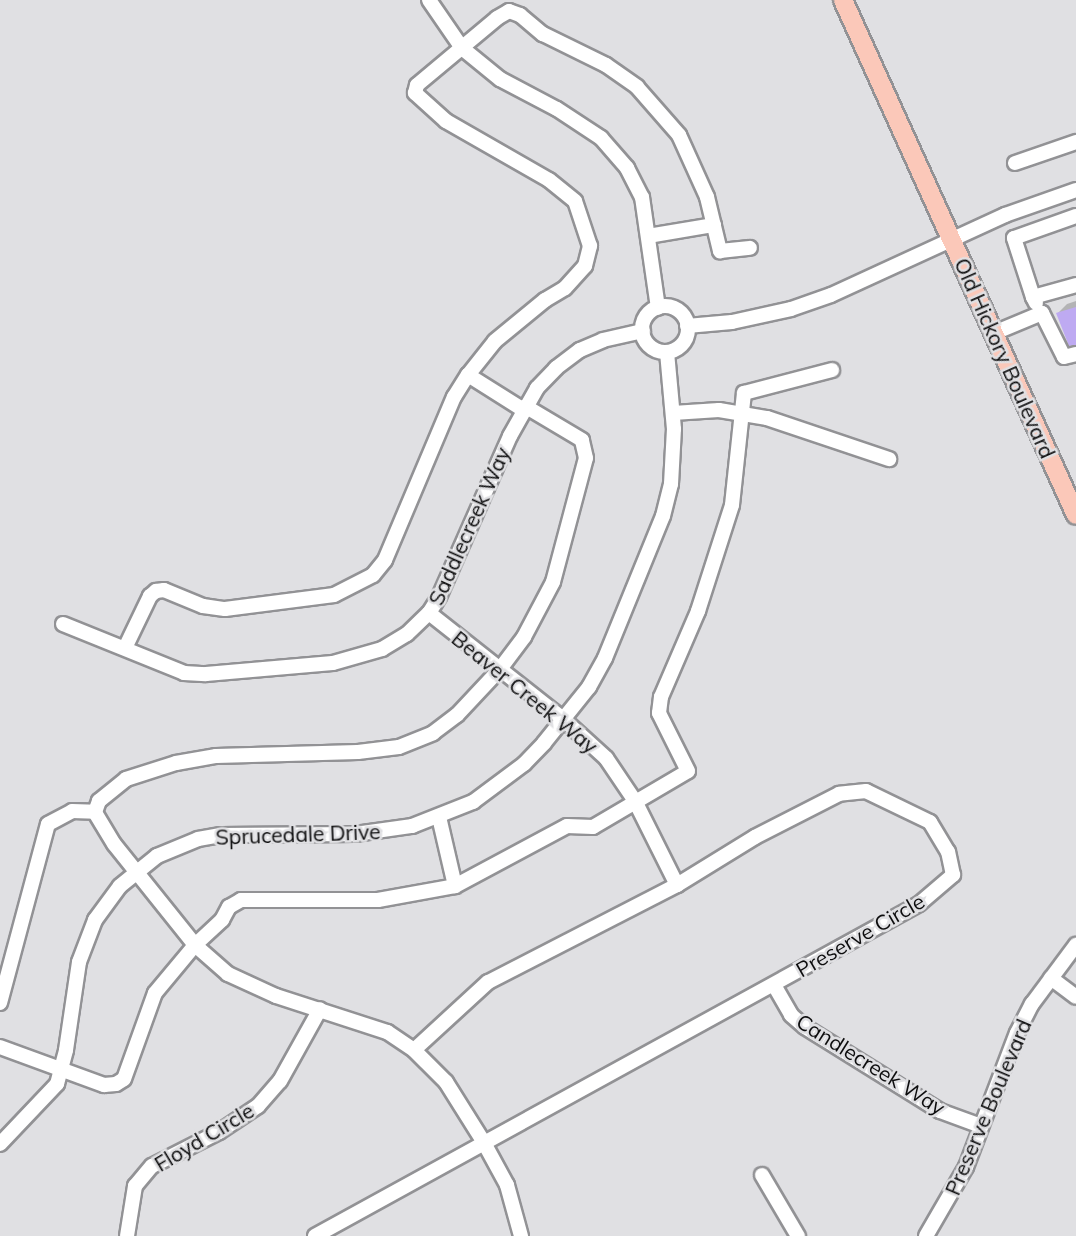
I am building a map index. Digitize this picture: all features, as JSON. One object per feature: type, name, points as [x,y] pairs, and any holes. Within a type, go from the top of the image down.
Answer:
[{"type":"main road","name":"Old Hickory Boulevard","points":[[843,0],[1076,515]]},
{"type":"street","points":[[429,0],[462,48],[499,79],[557,109],[601,138],[627,168],[642,197],[659,308]]},
{"type":"street","points":[[125,648],[150,596],[156,591],[164,590],[204,606],[225,609],[334,595],[373,575],[385,561],[454,397],[468,375],[495,341],[545,300],[565,288],[585,266],[590,246],[575,201],[549,180],[446,121],[415,93],[417,85],[509,11],[627,79],[656,106],[679,135],[707,197],[720,251],[750,248]]},
{"type":"street","points":[[1015,163],[1076,142]]},
{"type":"street","name":"Old Hickory Boulevard","points":[[951,239],[1076,190]]},
{"type":"street","points":[[1076,216],[1014,238],[1033,297],[1064,357],[1076,354]]},
{"type":"street","points":[[648,236],[714,225]]},
{"type":"street","points":[[687,326],[732,322],[791,309],[831,295],[951,239]]},
{"type":"street","points":[[1033,297],[1076,285]]},
{"type":"street","points":[[659,308],[675,309],[682,314],[687,326],[683,343],[667,352],[649,345],[643,331],[648,315],[659,308]]},
{"type":"street","points":[[994,333],[1042,313]]},
{"type":"street","name":"Saddlecreek Way","points":[[63,624],[125,648],[161,666],[184,673],[206,674],[333,663],[382,649],[407,634],[429,613],[439,597],[524,407],[556,368],[580,350],[603,340],[643,331]]},
{"type":"street","name":"Sprucedale Drive","points":[[0,1144],[57,1084],[84,942],[104,904],[136,871],[157,856],[178,846],[220,835],[387,832],[439,817],[498,785],[524,764],[563,719],[589,687],[605,659],[650,555],[671,484],[673,413],[667,352]]},
{"type":"street","points":[[0,1047],[104,1085],[124,1079],[155,993],[195,945],[222,920],[229,907],[241,900],[378,900],[454,886],[567,826],[593,827],[688,771],[659,713],[661,697],[698,611],[732,505],[744,414],[743,397],[748,390],[832,370]]},
{"type":"street","points":[[95,812],[99,801],[126,779],[176,763],[216,756],[358,752],[399,747],[433,733],[457,715],[500,669],[524,637],[553,582],[586,458],[582,440],[468,375]]},
{"type":"street","points":[[673,413],[719,410],[767,418],[889,459]]},
{"type":"street","name":"Beaver Creek Way","points":[[429,613],[563,719],[606,758],[635,801],[677,885]]},
{"type":"street","name":"Preserve Circle","points":[[414,1050],[488,982],[677,885],[755,837],[839,794],[866,790],[930,822],[948,852],[953,874],[919,904],[483,1141]]},
{"type":"street","points":[[0,1003],[48,824],[72,811],[95,812]]},
{"type":"street","points":[[95,812],[114,844],[195,945],[228,974],[276,996],[387,1032],[414,1050],[446,1082],[483,1141],[507,1185],[522,1236]]},
{"type":"street","points":[[439,817],[454,886]]},
{"type":"street","name":"Preserve Boulevard","points":[[926,1236],[966,1167],[1017,1032],[1051,978],[1076,945]]},
{"type":"street","points":[[1051,978],[1076,998]]},
{"type":"street","name":"Candlecreek Way","points":[[774,985],[791,1014],[805,1027],[940,1111],[981,1126]]},
{"type":"street","name":"Floyd Circle","points":[[127,1236],[135,1186],[152,1166],[219,1132],[258,1107],[280,1081],[320,1009]]},
{"type":"street","points":[[315,1236],[483,1141]]},
{"type":"street","points":[[762,1175],[798,1236]]},
{"type":"building","points":[[1076,307],[1076,345],[1069,346],[1056,313]]}]
